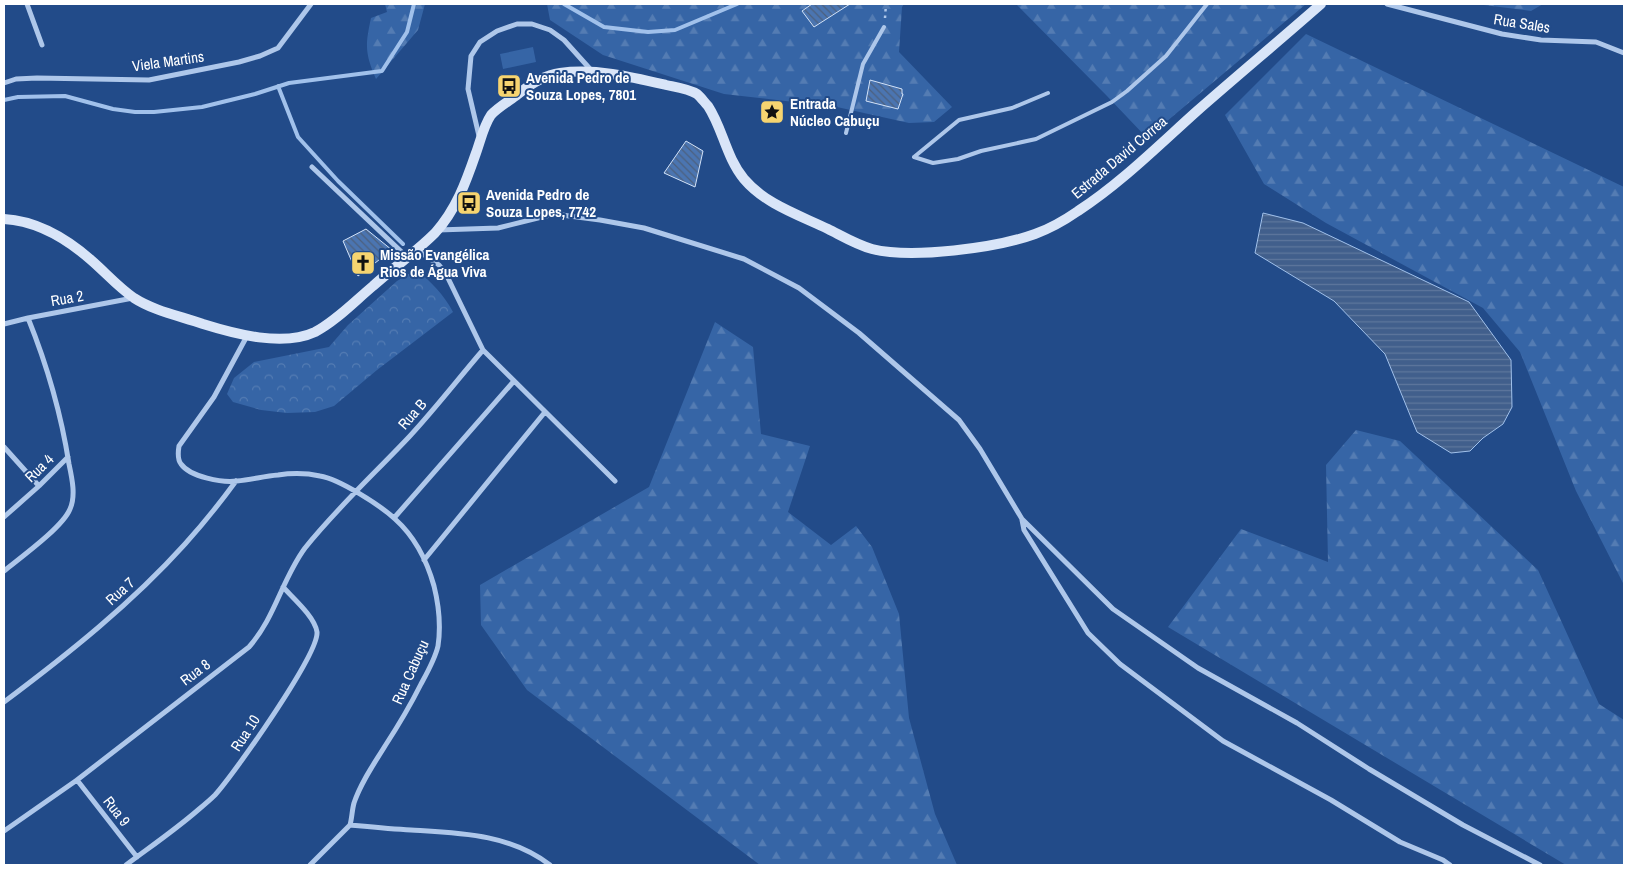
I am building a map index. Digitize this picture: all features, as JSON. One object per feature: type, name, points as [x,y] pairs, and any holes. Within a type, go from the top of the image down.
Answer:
[{"type":"main road","name":"Estrada David Correa","points":[[593,73],[632,77],[699,94],[710,109],[728,155],[738,171],[757,193],[776,204],[871,249],[913,252],[953,251],[1037,234],[1078,211],[1126,176],[1321,4]]},
{"type":"main road","points":[[4,219],[31,223],[46,229],[88,257],[134,298],[170,313],[247,336],[295,338],[311,334],[325,326],[417,250],[438,230],[456,204],[491,116],[522,90],[539,80],[556,73],[593,73]]},
{"type":"street","points":[[27,4],[42,45]]},
{"type":"street","name":"Viela Martins","points":[[4,83],[16,79],[37,78],[149,80],[240,62],[278,48],[311,4]]},
{"type":"street","name":"Rua Sales","points":[[1387,4],[1502,34],[1541,40],[1596,42],[1624,53]]},
{"type":"street","points":[[480,140],[468,89],[471,56],[480,42],[491,34],[517,24],[532,24],[550,30],[564,40],[593,73]]},
{"type":"street","points":[[312,167],[407,257]]},
{"type":"street","points":[[438,230],[498,228],[554,214],[600,220],[644,228],[744,259],[800,288],[859,333],[959,420],[980,449],[1022,519],[1113,609],[1198,668],[1297,723],[1463,825],[1540,865]]},
{"type":"street","points":[[417,250],[439,265],[446,274],[483,350],[615,481]]},
{"type":"street","name":"Rua 2","points":[[4,324],[134,298]]},
{"type":"street","points":[[4,571],[62,523],[71,509],[73,495],[68,457],[58,408],[47,368],[28,318]]},
{"type":"street","name":"Rua Cabuçu","points":[[247,336],[214,397],[180,446],[178,455],[180,464],[201,477],[236,482],[258,477],[299,474],[321,476],[340,483],[394,518],[409,535],[424,560],[438,601],[440,621],[437,648],[409,708],[362,783],[354,803],[350,825]]},
{"type":"street","name":"Rua B","points":[[355,491],[409,436],[483,350]]},
{"type":"street","points":[[394,518],[514,381]]},
{"type":"street","points":[[424,560],[546,412]]},
{"type":"street","points":[[4,447],[39,486]]},
{"type":"street","name":"Rua 4","points":[[4,517],[68,457]]},
{"type":"street","name":"Rua 7","points":[[4,702],[88,636],[141,589],[185,545],[236,482]]},
{"type":"street","name":"Rua 8","points":[[4,831],[77,780],[249,647],[264,628],[292,568],[304,550],[355,491]]},
{"type":"street","points":[[1022,519],[1024,530],[1088,632],[1120,664],[1222,741],[1331,800],[1400,842],[1443,860],[1450,865]]},
{"type":"street","name":"Rua 10","points":[[126,865],[183,823],[215,796],[240,763],[300,673],[314,646],[317,632],[312,620],[283,587]]},
{"type":"street","name":"Rua 9","points":[[77,780],[136,857]]},
{"type":"street","points":[[310,865],[350,825],[445,831],[488,837],[508,842],[526,850],[550,865]]},
{"type":"lane","points":[[1048,92],[1012,108],[959,120],[914,157],[933,163],[958,159],[981,151],[1036,139],[1112,102],[1166,56],[1207,4]]},
{"type":"lane","points":[[846,134],[863,64],[884,27]]},
{"type":"path","points":[[884,27],[886,4]]},
{"type":"green space","points":[[385,4],[425,4],[418,30],[376,79],[368,56],[368,36],[371,18],[387,12]]},
{"type":"green space","points":[[547,4],[904,4],[902,7],[899,52],[952,107],[934,122],[909,123],[837,107],[724,94],[603,55],[550,20]]},
{"type":"green space","points":[[1016,4],[1306,4],[1147,138]]},
{"type":"green space","points":[[1476,4],[1543,4],[1531,11]]},
{"type":"green space","points":[[1306,34],[1624,187],[1624,585],[1576,491],[1520,352],[1483,308],[1326,223],[1264,184],[1225,115]]},
{"type":"green space","points":[[533,47],[536,62],[503,69],[500,54]]},
{"type":"green space","points":[[417,269],[441,294],[453,312],[377,370],[334,406],[315,412],[287,413],[261,410],[233,402],[227,394],[234,378],[254,362],[329,347],[348,325],[397,281]]},
{"type":"green space","points":[[715,322],[753,347],[761,434],[810,446],[788,512],[831,545],[856,526],[872,547],[899,614],[909,718],[935,814],[957,865],[760,865],[527,690],[481,625],[480,585],[649,487]]},
{"type":"green space","points":[[1356,430],[1400,441],[1538,570],[1599,704],[1624,720],[1624,865],[1566,865],[1168,627],[1241,529],[1328,562],[1326,465]]},
{"type":"shaded area","points":[[1263,213],[1303,223],[1469,302],[1511,360],[1512,407],[1503,424],[1483,438],[1470,451],[1451,453],[1417,432],[1385,354],[1334,301],[1255,253]]},
{"type":"building","points":[[812,4],[850,4],[814,27],[802,11]]},
{"type":"building","points":[[870,80],[902,89],[903,94],[898,109],[866,101]]},
{"type":"building","points":[[686,141],[703,151],[695,187],[664,173]]},
{"type":"building","name":"Missão Evangélica Rios de Água Viva","points":[[366,229],[392,250],[358,276],[343,241]]},
{"type":"waterway","points":[[4,100],[18,97],[65,96],[113,109],[154,112],[202,107],[255,94],[289,83],[382,71],[407,32],[414,4]]},
{"type":"waterway","points":[[564,4],[604,27],[648,32],[675,30],[737,4]]},
{"type":"waterway","points":[[278,86],[298,137],[338,181],[403,244]]},
{"type":"place","name":"Avenida Pedro de Souza Lopes, 7801","points":[[509,86]]},
{"type":"place","name":"Entrada Núcleo Cabuçu","points":[[772,112]]},
{"type":"place","name":"Avenida Pedro de Souza Lopes, 7742","points":[[469,203]]},
{"type":"place","name":"Missão Evangélica Rios de Água Viva","points":[[363,263]]}]
